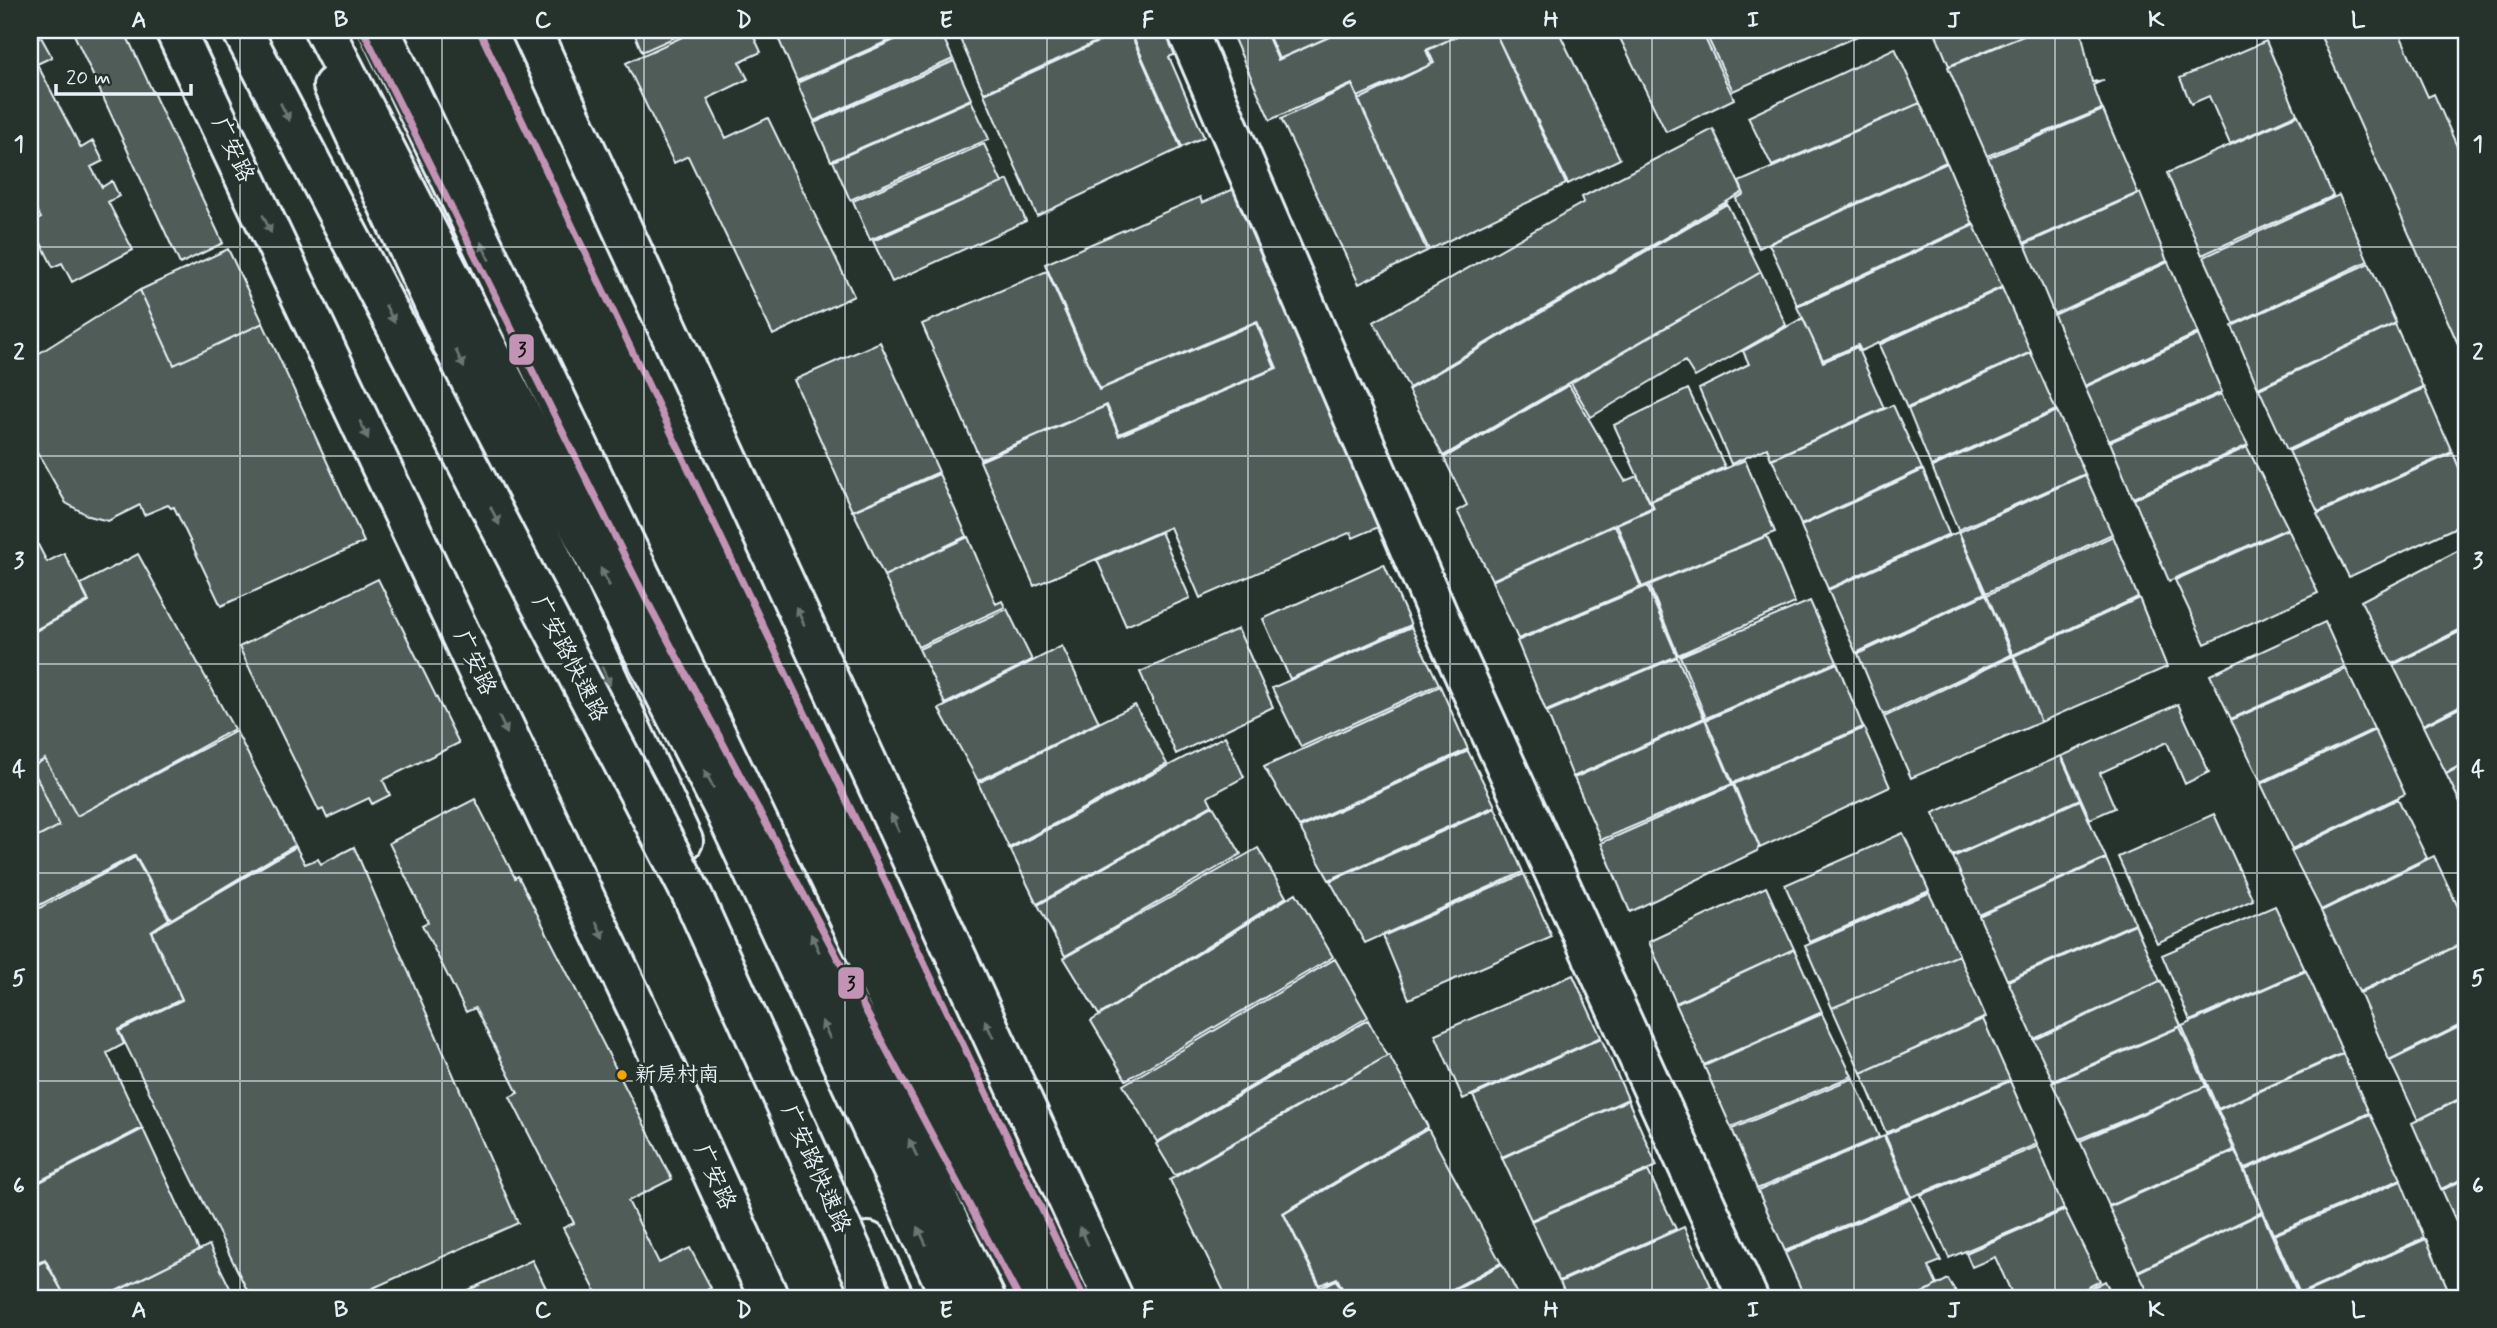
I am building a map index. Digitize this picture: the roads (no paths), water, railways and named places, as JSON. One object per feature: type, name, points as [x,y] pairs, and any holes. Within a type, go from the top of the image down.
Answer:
[{"type":"main road","name":"广安路","points":[[175,30],[654,1044],[769,1298]]},
{"type":"main road","name":"广安路快速路","points":[[242,30],[693,897],[873,1298]]},
{"type":"main road","points":[[307,30],[894,1298]]},
{"type":"main road","points":[[324,30],[725,811],[951,1298]]},
{"type":"main road","points":[[380,30],[985,1298]]},
{"type":"main road","points":[[531,30],[1113,1298]]},
{"type":"main road","points":[[1187,30],[1451,645],[1748,1298]]},
{"type":"main road","points":[[849,1298],[858,1220]]},
{"type":"place","name":"新房村南","points":[[622,1075]]}]
